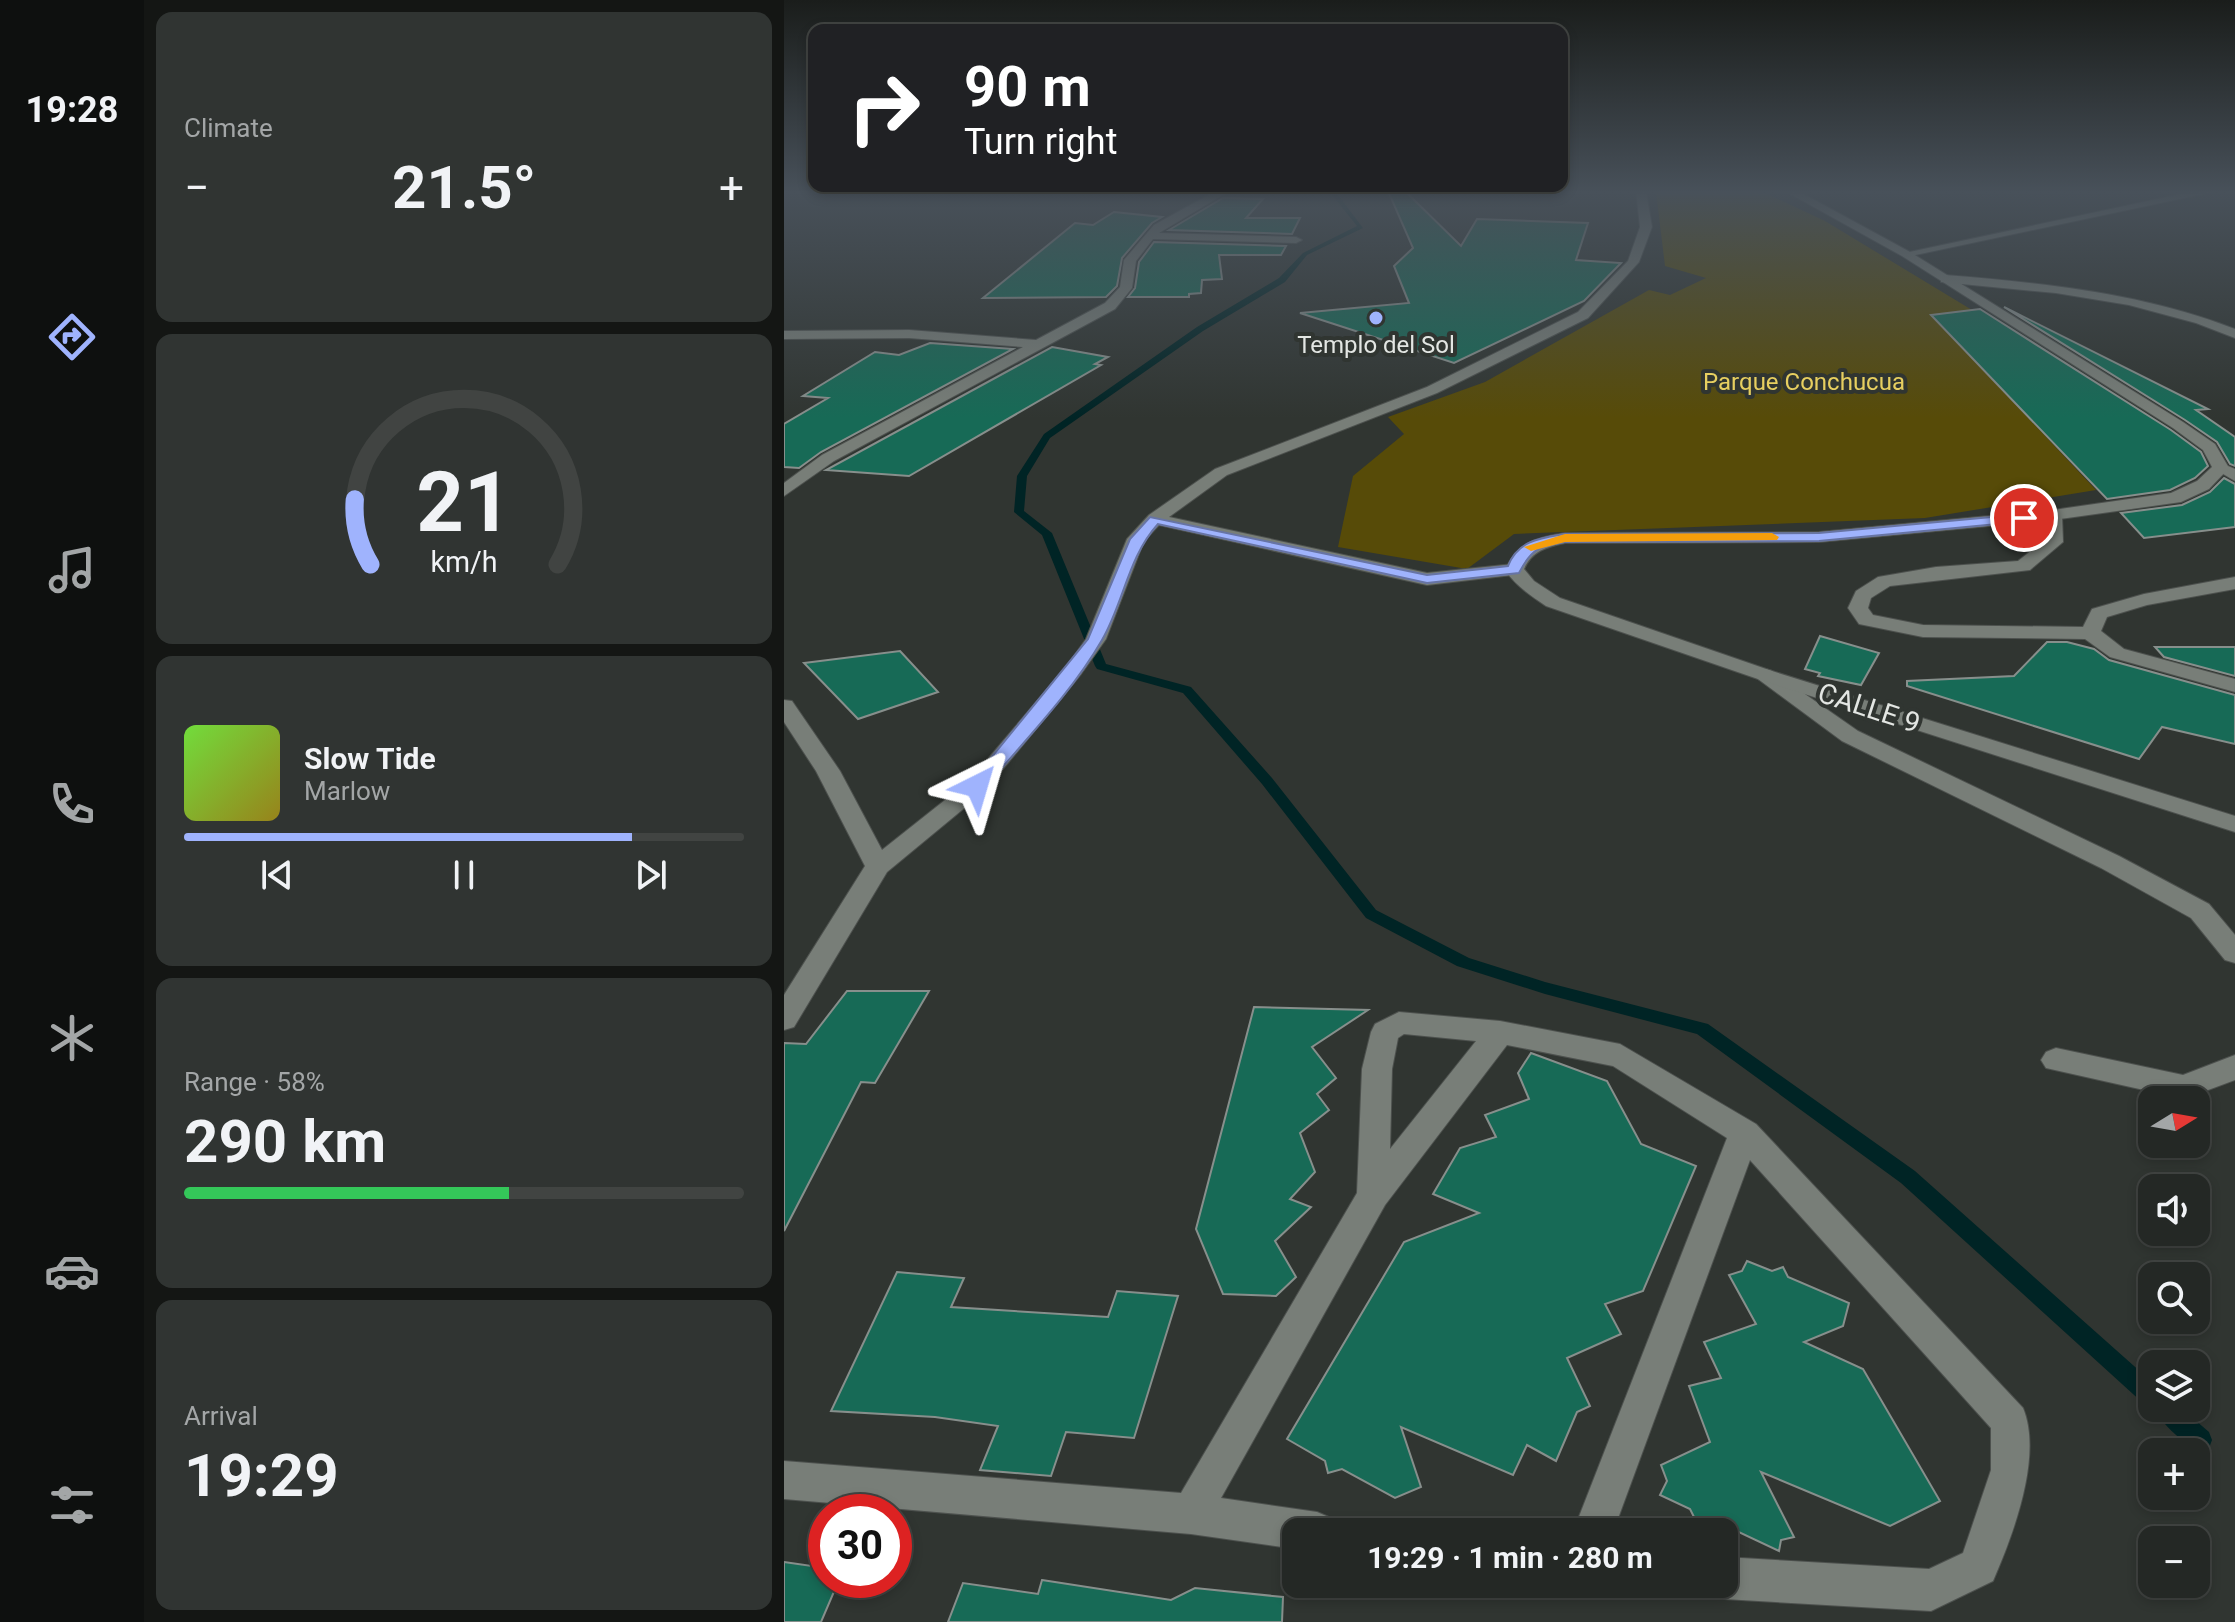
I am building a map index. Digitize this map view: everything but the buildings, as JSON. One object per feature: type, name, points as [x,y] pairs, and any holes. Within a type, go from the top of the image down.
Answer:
[{"type":"street","points":[[784,491],[828,458],[1110,306],[1126,288],[1129,267]]},
{"type":"street","points":[[784,1019],[878,866],[977,786],[1074,670],[1096,639],[1136,539],[1155,519],[1221,472],[1432,390],[1583,315],[1629,267]]},
{"type":"street","points":[[1155,519],[1427,579],[1514,570],[1519,555],[1536,543],[1565,538],[1819,537],[2053,515],[2175,498],[2230,470],[2209,447],[2178,425],[1926,267]]},
{"type":"street","points":[[1945,279],[2029,286],[2152,305],[2235,334]]},
{"type":"street","points":[[784,335],[909,334],[1042,345]]},
{"type":"street","points":[[2053,515],[2054,542],[2023,566],[1936,573],[1885,581],[1863,595],[1858,608],[1866,620],[1923,631],[2090,633],[2117,653],[2235,686]]},
{"type":"street","name":"CALLE 9","points":[[1514,570],[1527,585],[1553,602],[1765,675],[2235,824]]},
{"type":"street","points":[[2090,633],[2099,613],[2144,600],[2235,583]]},
{"type":"street","points":[[1765,675],[1850,736],[2110,862],[2200,911],[2235,953]]},
{"type":"street","points":[[784,706],[828,771],[878,866]]},
{"type":"street","points":[[1373,1195],[1377,1069],[1385,1032],[1399,1023],[1500,1032],[1620,1056],[1745,1133],[2010,1421],[2010,1470],[1979,1567],[1931,1590],[1738,1579]]},
{"type":"street","points":[[1191,1514],[1373,1195],[1500,1032]]},
{"type":"street","points":[[2056,1060],[2184,1087],[2235,1067]]},
{"type":"street","points":[[1598,1518],[1745,1133]]},
{"type":"street","points":[[784,1480],[1191,1514],[1282,1527]]},
{"type":"green space","name":"Parque Conchucua","points":[[1667,267],[1900,267],[1972,310],[1933,317],[2096,490],[1925,518],[1514,534],[1467,569],[1338,547],[1353,476],[1404,434],[1388,417],[1485,382],[1649,290],[1670,295],[1706,278]]},
{"type":"waterway","points":[[1294,267],[1282,280],[1200,329],[1047,436],[1022,476],[1019,512],[1047,533],[1101,666],[1187,690],[1267,781],[1371,914],[1463,962],[1545,988],[1702,1029],[1908,1177],[2138,1383]]},
{"type":"waterway","points":[[2181,1422],[2199,1438]]},
{"type":"slow traffic","points":[[1531,547],[1536,543],[1565,538],[1772,537]]},
{"type":"place","name":"Templo del Sol","points":[[1376,318]]},
{"type":"route","points":[[977,786],[1074,670],[1096,639],[1136,539],[1155,519],[1427,579],[1514,570],[1519,555],[1536,543],[1565,538],[1819,537],[2024,518]]}]
